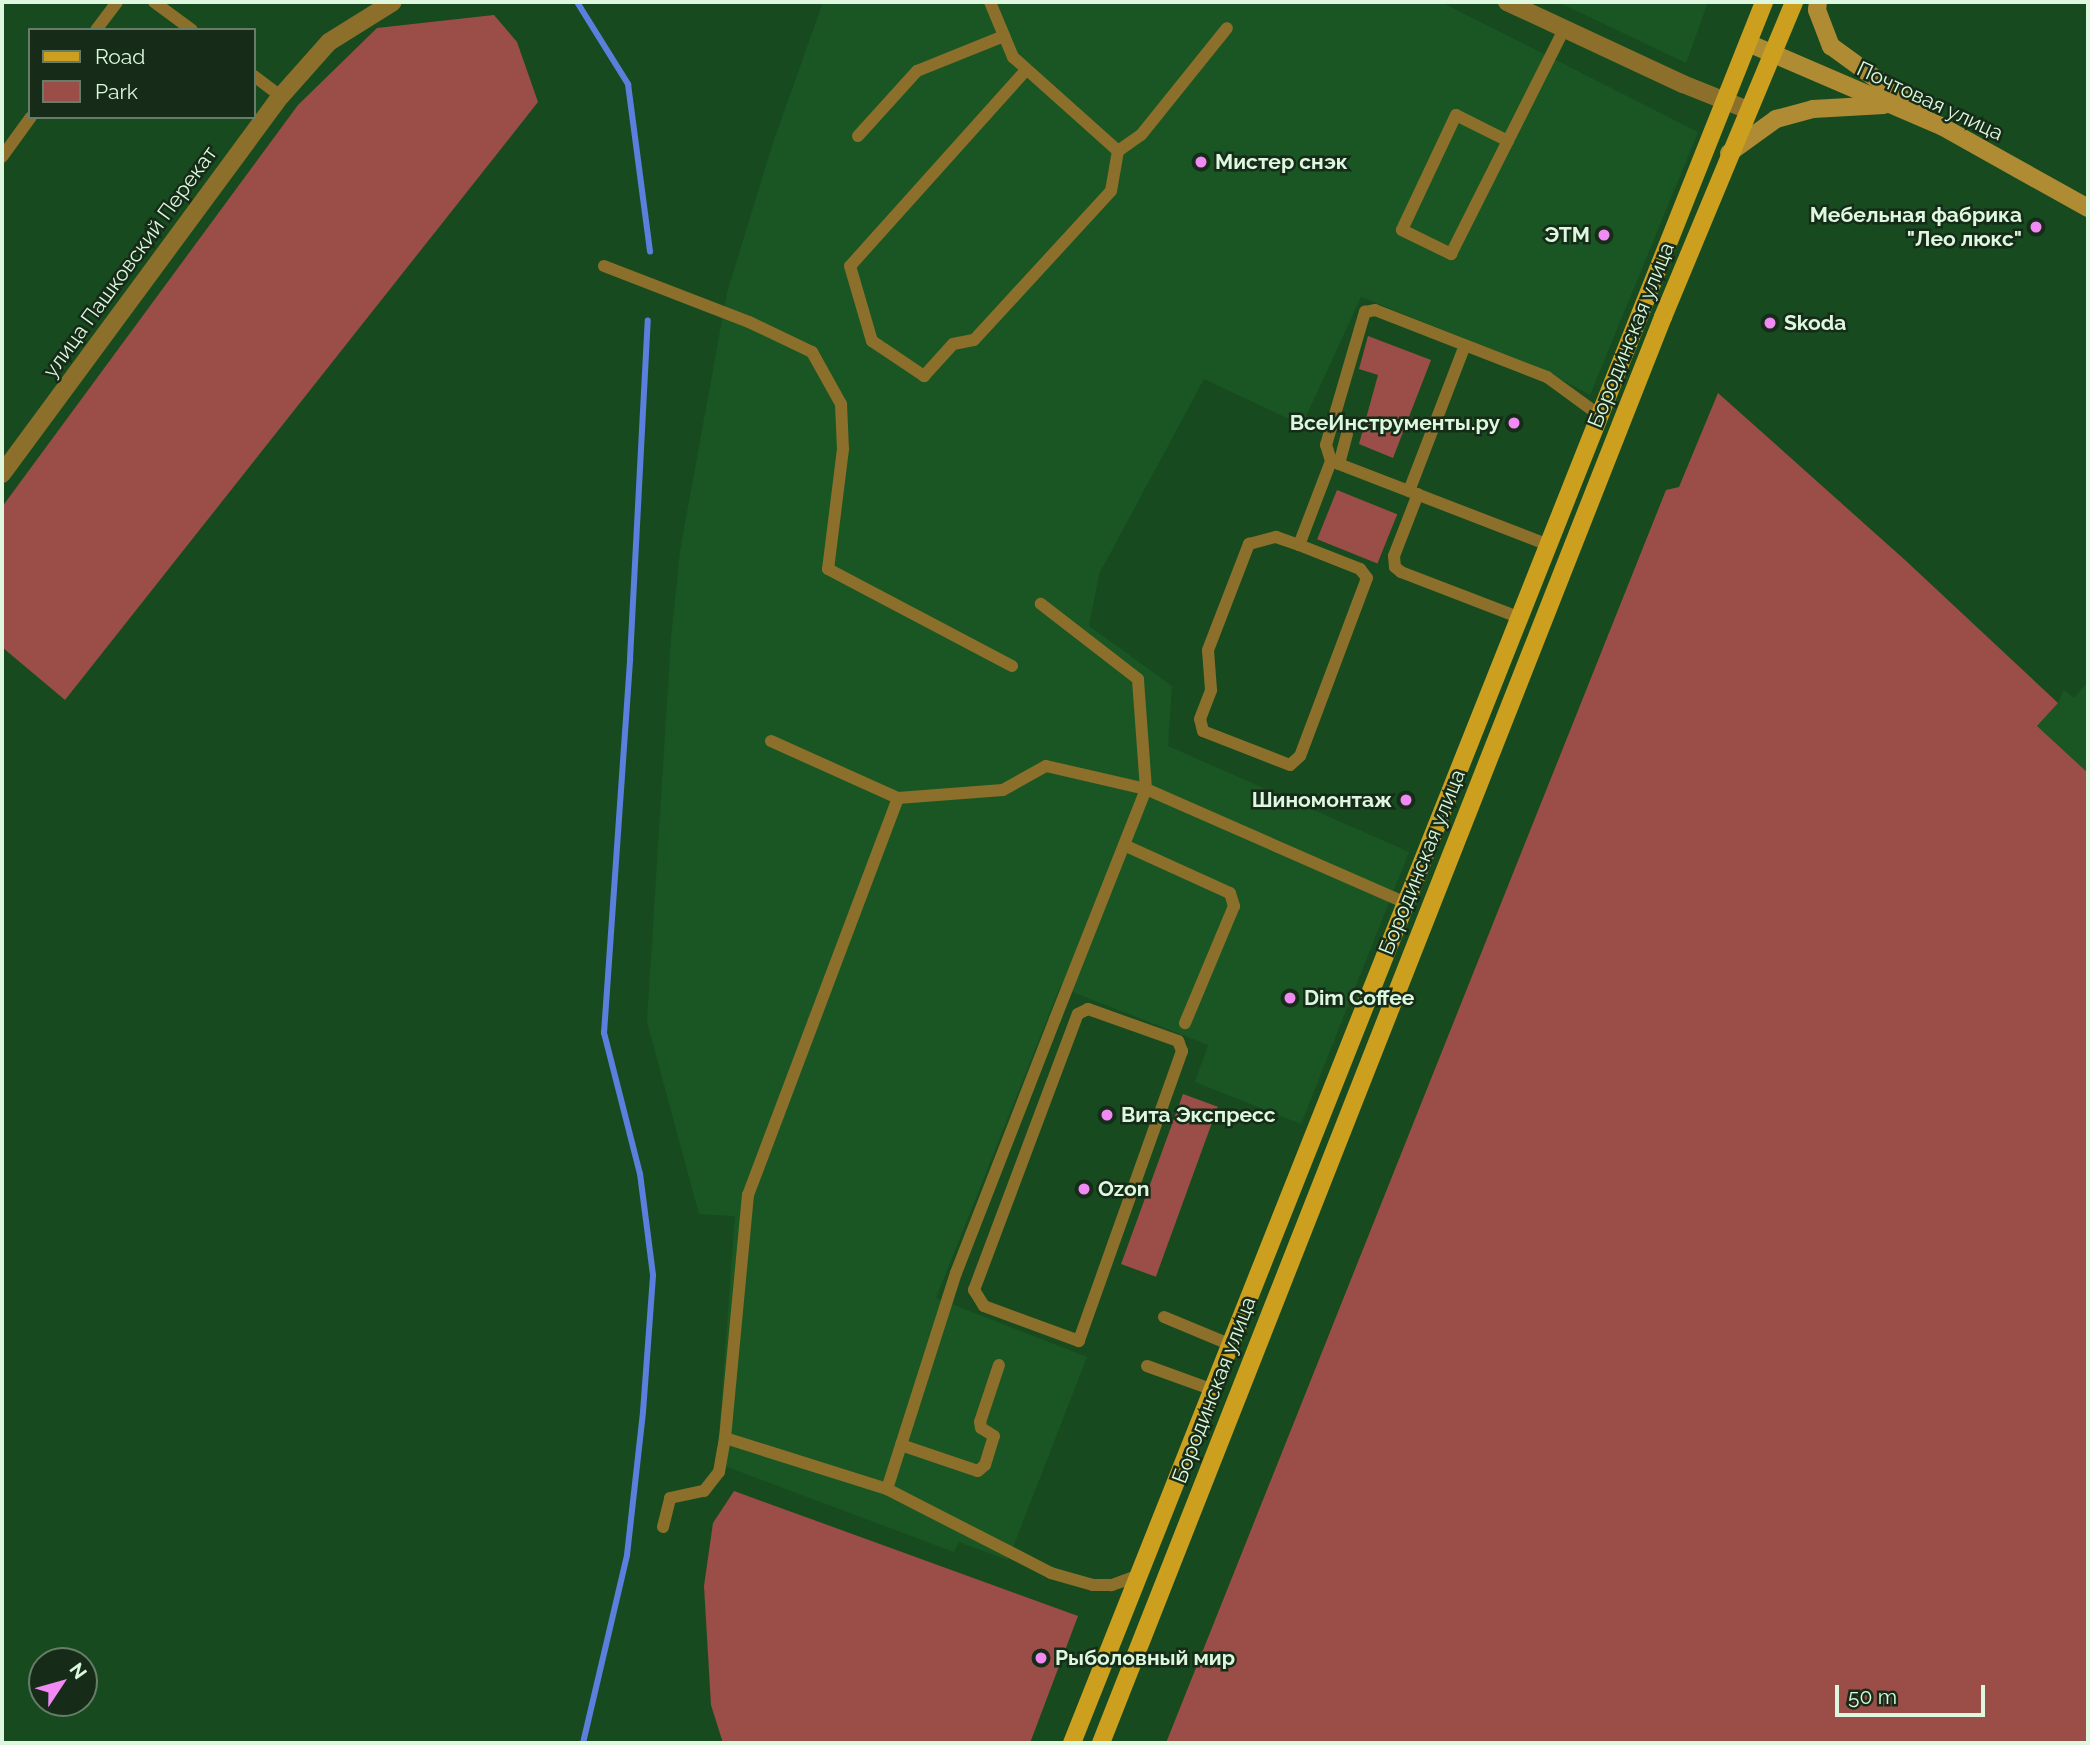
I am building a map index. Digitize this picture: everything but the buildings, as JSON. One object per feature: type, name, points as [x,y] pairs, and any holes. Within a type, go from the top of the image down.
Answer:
[{"type":"main road","name":"Бородинская улица","points":[[1072,1743],[1546,544],[1764,2]]},
{"type":"main road","name":"Бородинская улица","points":[[1101,1743],[1728,153],[1794,2]]},
{"type":"street","name":"улица Пашковский Перекат","points":[[2,474],[281,96],[329,41],[393,2]]},
{"type":"street","points":[[1507,2],[1683,84],[1748,110]]},
{"type":"street","points":[[1818,2],[1817,10],[1832,46],[1943,127]]},
{"type":"street","name":"Почтовая улица","points":[[1748,43],[1943,127],[2088,208]]},
{"type":"street","points":[[1728,153],[1776,119],[1813,109],[1888,105]]},
{"type":"lane","points":[[98,28],[117,2]]},
{"type":"lane","points":[[154,2],[189,28]]},
{"type":"lane","points":[[990,2],[1013,57],[1118,151]]},
{"type":"lane","points":[[1026,70],[850,266],[872,341],[924,376],[953,344],[974,340],[1111,191],[1118,151],[1141,135],[1227,28]]},
{"type":"lane","points":[[1507,141],[1456,115],[1402,230],[1451,254],[1564,29]]},
{"type":"lane","points":[[858,136],[917,71],[1004,36]]},
{"type":"lane","points":[[256,77],[281,96]]},
{"type":"lane","points":[[2,157],[30,119]]},
{"type":"lane","points":[[604,266],[748,321],[812,352],[841,404],[843,449],[828,569],[1012,666]]},
{"type":"lane","points":[[1546,544],[1335,462],[1325,445],[1365,312],[1375,310],[1547,377],[1598,414]]},
{"type":"lane","points":[[1465,345],[1413,493],[1394,556],[1395,567],[1401,572],[1518,617]]},
{"type":"lane","points":[[1299,545],[1347,434]]},
{"type":"lane","points":[[1276,537],[1299,545],[1360,569],[1367,578],[1300,756],[1290,765],[1209,735],[1203,731],[1200,719],[1211,690],[1208,650],[1249,544],[1276,537]]},
{"type":"lane","points":[[887,1489],[956,1273],[1146,789],[1138,679],[1041,604]]},
{"type":"lane","points":[[771,741],[898,798],[1003,790],[1046,766],[1146,789],[1404,902]]},
{"type":"lane","points":[[663,1527],[670,1498],[704,1491],[719,1472],[725,1438],[748,1195],[898,798]]},
{"type":"lane","points":[[1124,845],[1230,893],[1234,906],[1185,1023]]},
{"type":"lane","points":[[1079,1341],[1182,1051],[1178,1041],[1088,1009],[1078,1014],[974,1290],[985,1306],[1079,1341],[1093,1346]]},
{"type":"lane","points":[[1164,1317],[1229,1344]]},
{"type":"lane","points":[[901,1445],[978,1471],[985,1465],[994,1436],[981,1428],[980,1422],[999,1365]]},
{"type":"lane","points":[[1147,1366],[1211,1389]]},
{"type":"lane","points":[[725,1438],[887,1489],[1051,1573],[1093,1586],[1112,1585],[1137,1576]]},
{"type":"shaded area","points":[[823,2],[1441,2],[1698,132],[1590,395],[1546,371],[1361,297],[1302,425],[1204,379],[1099,574],[1089,626],[1172,686],[1168,746],[1409,852],[1301,1124],[1195,1082],[1208,1045],[1060,987],[936,1298],[1087,1357],[1008,1560],[959,1542],[954,1552],[717,1463],[735,1216],[699,1214],[647,1022],[671,639],[680,551],[727,293],[773,143]]},
{"type":"shaded area","points":[[1558,2],[1708,2],[1686,63]]},
{"type":"shaded area","points":[[2085,685],[2088,688],[2088,773],[2037,726],[2058,703],[2064,690],[2074,698]]},
{"type":"green space","points":[[494,15],[517,42],[538,102],[65,700],[2,647],[2,507],[298,105],[377,28]]},
{"type":"green space","points":[[1368,336],[1431,360],[1393,458],[1359,444],[1378,375],[1359,369]]},
{"type":"green space","points":[[1718,393],[1905,560],[2058,703],[2037,726],[2088,773],[2088,1743],[1166,1743],[1666,490],[1679,487]]},
{"type":"green space","points":[[1337,490],[1397,514],[1377,563],[1317,539]]},
{"type":"green space","points":[[1183,1094],[1218,1107],[1156,1277],[1121,1264]]},
{"type":"green space","points":[[734,1491],[1078,1616],[1030,1743],[723,1743],[711,1705],[704,1586],[713,1523]]},
{"type":"waterway","points":[[577,2],[628,84],[650,252]]},
{"type":"waterway","points":[[583,1743],[627,1555],[643,1412],[653,1275],[640,1174],[604,1033],[630,659],[648,320]]},
{"type":"place","name":"Мистер снэк","points":[[1201,162]]},
{"type":"place","name":"Мебельная фабрика \"Лео люкс\"","points":[[2036,227]]},
{"type":"place","name":"ЭТМ","points":[[1604,235]]},
{"type":"place","name":"Skoda","points":[[1770,323]]},
{"type":"place","name":"ВсеИнструменты.ру","points":[[1514,423]]},
{"type":"place","name":"Шиномонтаж","points":[[1406,800]]},
{"type":"place","name":"Dim Coffee","points":[[1290,998]]},
{"type":"place","name":"Вита Экспресс","points":[[1107,1115]]},
{"type":"place","name":"Ozon","points":[[1084,1189]]},
{"type":"place","name":"Рыболовный мир","points":[[1041,1658]]}]
